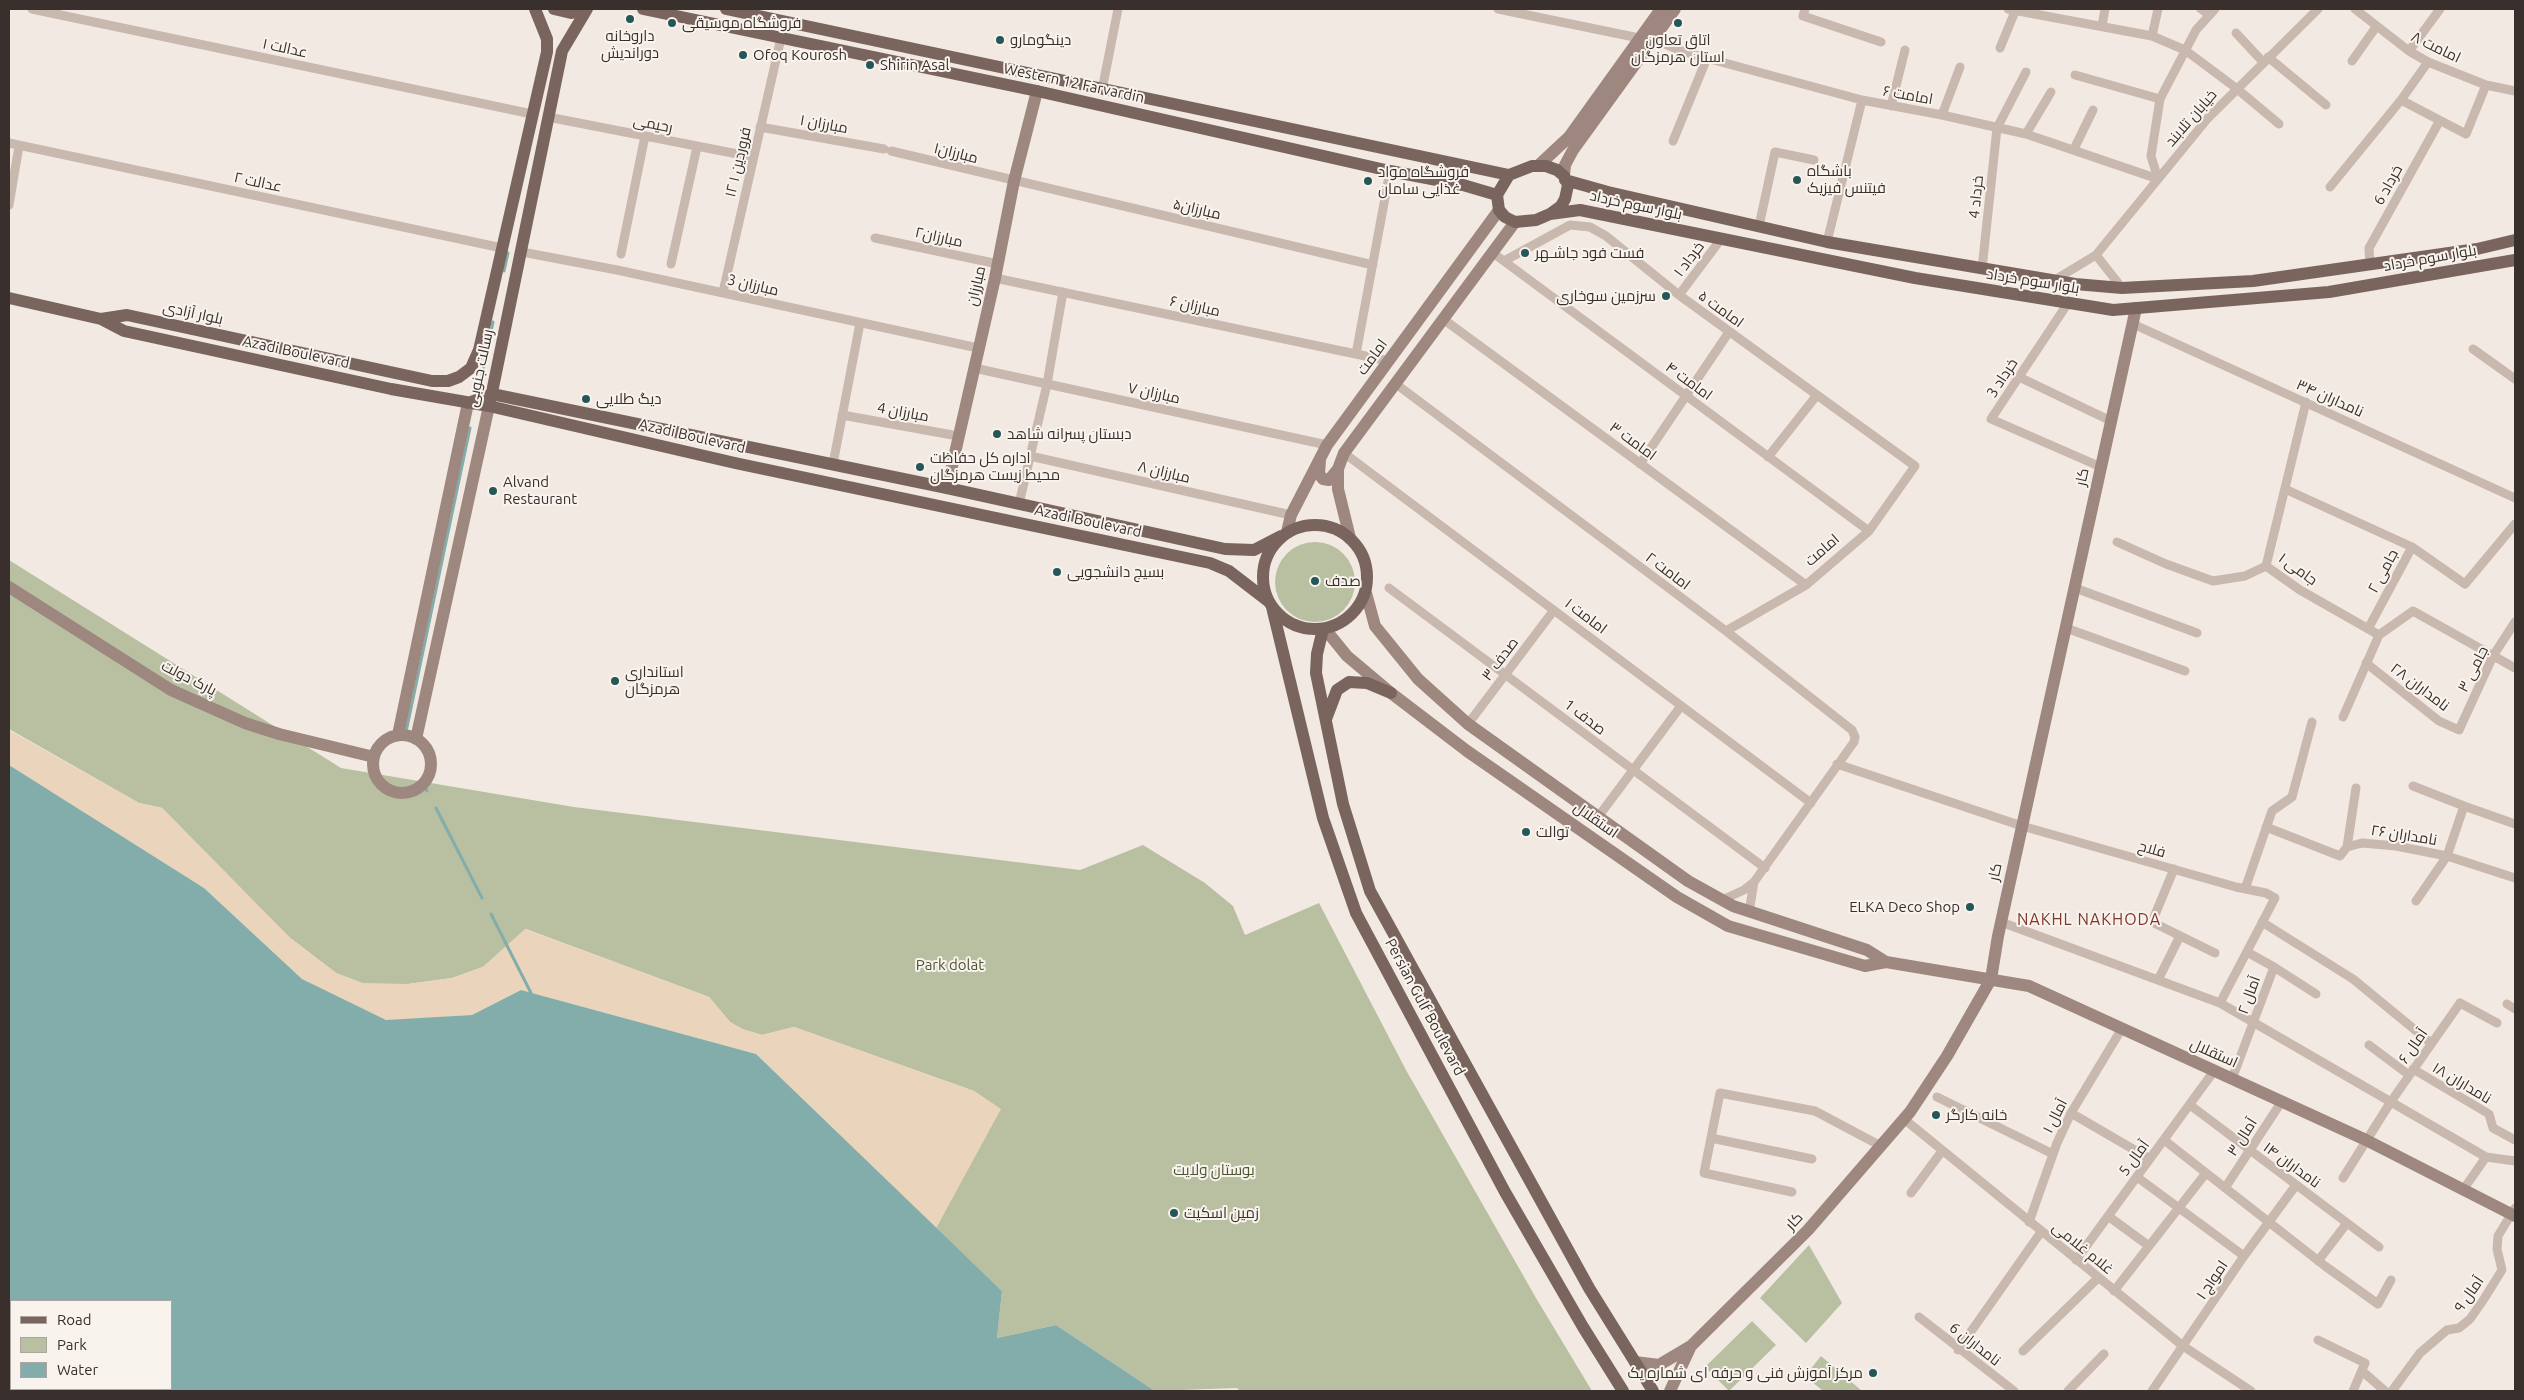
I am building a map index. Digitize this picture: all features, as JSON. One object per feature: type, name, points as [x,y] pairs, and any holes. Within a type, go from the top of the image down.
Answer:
[{"type":"main road","points":[[510,300],[492,296],[547,52],[547,39],[535,9]]},
{"type":"main road","points":[[554,9],[571,12],[584,9]]},
{"type":"main road","name":"رسالت جنوبی","points":[[490,400],[510,300],[522,252],[557,73],[566,43],[587,9]]},
{"type":"main road","name":"Western 12 Farvardin","points":[[643,9],[1037,90],[1390,171],[1464,185],[1497,195]]},
{"type":"main road","name":"Western 12 Farvardin","points":[[726,9],[1509,175]]},
{"type":"main road","points":[[543,69],[557,73]]},
{"type":"main road","points":[[1539,166],[1557,170],[1564,178],[1568,185],[1566,199],[1561,206],[1550,214],[1536,220],[1516,222],[1505,217],[1499,210],[1497,195],[1509,175],[1522,169],[1539,166]]},
{"type":"main road","points":[[1464,185],[1473,183],[1477,178],[1466,167]]},
{"type":"main road","name":"بلوار سوم خرداد","points":[[1564,178],[1608,192],[1827,242],[1982,269],[2122,288],[2253,281],[2477,249],[2515,240]]},
{"type":"main road","points":[[1608,192],[1602,197],[1600,204],[1603,212],[1610,215]]},
{"type":"main road","points":[[514,194],[533,198]]},
{"type":"main road","name":"بلوار سوم خرداد","points":[[1550,214],[1580,210],[1610,215],[1915,278],[2113,310],[2329,292],[2515,260]]},
{"type":"main road","name":"بلوار آزادی","points":[[9,298],[100,318],[127,315],[444,381],[460,377],[472,364],[479,350],[492,296]]},
{"type":"main road","name":"Azadi Boulevard","points":[[100,318],[124,331],[391,389],[468,403]]},
{"type":"main road","points":[[468,403],[490,400]]},
{"type":"main road","name":"Azadi Boulevard","points":[[490,400],[833,464],[1240,551],[1254,550],[1284,534]]},
{"type":"main road","name":"Azadi Boulevard","points":[[490,400],[728,461],[1210,563],[1229,571],[1270,604]]},
{"type":"main road","points":[[1319,525],[1338,530],[1350,538],[1364,558],[1368,580],[1366,592],[1356,610],[1348,619],[1324,629],[1308,629],[1294,625],[1282,618],[1270,604],[1263,584],[1263,566],[1270,550],[1284,534],[1299,527],[1319,525]]},
{"type":"main road","name":"Persian Gulf Boulevard","points":[[1270,604],[1323,818],[1356,913],[1505,1192],[1582,1327],[1623,1391]]},
{"type":"main road","name":"Persian Gulf Boulevard","points":[[1324,629],[1317,654],[1316,673],[1343,804],[1370,890],[1512,1152],[1589,1288],[1653,1391]]},
{"type":"main road","points":[[1326,722],[1333,698],[1343,685],[1358,681],[1391,693]]},
{"type":"street","name":"عدالت ۱","points":[[32,9],[532,114]]},
{"type":"street","points":[[1102,90],[1118,9]]},
{"type":"street","points":[[1498,9],[1640,38]]},
{"type":"street","points":[[1539,166],[1569,137],[1661,9]]},
{"type":"street","points":[[1564,178],[1565,165],[1573,150],[1675,9]]},
{"type":"street","points":[[2102,26],[2105,9]]},
{"type":"street","points":[[2152,36],[2158,9]]},
{"type":"street","points":[[2158,179],[2151,156],[2160,99],[2196,30],[2212,12],[2201,9]]},
{"type":"street","name":"خیابان تلابند","points":[[2053,280],[2096,254],[2208,118],[2236,88],[2318,9]]},
{"type":"street","name":"امامت ۸","points":[[2355,9],[2409,51],[2428,62],[2486,85],[2515,91]]},
{"type":"street","points":[[2409,51],[2440,9]]},
{"type":"street","points":[[2000,48],[2013,10],[2152,36],[2185,50],[2236,88],[2279,124]]},
{"type":"street","points":[[1804,12],[1881,42]]},
{"type":"street","points":[[2352,61],[2376,27]]},
{"type":"street","points":[[2236,33],[2266,60],[2326,105]]},
{"type":"street","name":"۱۲ فروردین ۱","points":[[723,292],[780,38]]},
{"type":"street","name":"امامت ۶","points":[[1653,39],[1684,52],[1862,100],[1942,114],[2026,134],[2158,179]]},
{"type":"street","points":[[1890,106],[1905,50]]},
{"type":"street","points":[[1674,141],[1707,58]]},
{"type":"street","points":[[2330,187],[2401,100],[2428,62]]},
{"type":"street","points":[[1942,114],[1960,67]]},
{"type":"street","points":[[1997,128],[2026,72]]},
{"type":"street","points":[[2074,75],[2160,99]]},
{"type":"street","points":[[2401,100],[2439,122],[2466,134],[2486,85]]},
{"type":"street","name":"مبارزان","points":[[947,488],[995,278],[1014,181],[1037,90]]},
{"type":"street","points":[[2026,134],[2051,92]]},
{"type":"street","points":[[1827,242],[1862,100]]},
{"type":"street","points":[[2074,149],[2093,110]]},
{"type":"street","name":"رحیمی","points":[[548,117],[753,157]]},
{"type":"street","name":"خرداد 6","points":[[2370,264],[2369,248],[2439,122]]},
{"type":"street","name":"مبارزان ۱","points":[[760,127],[887,150]]},
{"type":"street","name":"خرداد 4","points":[[1982,269],[1997,128]]},
{"type":"street","points":[[621,254],[645,136]]},
{"type":"street","name":"عدالت ۲","points":[[9,143],[502,248]]},
{"type":"street","points":[[9,205],[19,146]]},
{"type":"street","points":[[671,264],[697,147]]},
{"type":"street","name":"مبارزان۱","points":[[887,150],[1014,181]]},
{"type":"street","points":[[1759,226],[1775,152],[1814,160]]},
{"type":"street","points":[[1356,354],[1390,171]]},
{"type":"street","name":"مبارزان۵","points":[[1014,181],[1374,265]]},
{"type":"street","name":"امامت","points":[[1284,534],[1291,515],[1327,444],[1499,210]]},
{"type":"street","points":[[1350,538],[1338,489],[1338,470],[1344,453],[1516,222]]},
{"type":"street","name":"امامت ۵","points":[[1504,261],[1563,228],[1570,226],[1590,227],[1606,236],[1679,295],[1729,332],[1915,466]]},
{"type":"street","name":"مبارزان۲","points":[[875,238],[998,264]]},
{"type":"street","name":"خرداد ۱","points":[[1679,295],[1721,239]]},
{"type":"street","name":"مبارزان 3","points":[[522,252],[723,292],[978,348]]},
{"type":"street","name":"امامت ۴","points":[[1493,253],[1869,531]]},
{"type":"street","points":[[2096,254],[2122,288]]},
{"type":"street","name":"مبارزان ۶","points":[[995,278],[1389,361]]},
{"type":"street","points":[[1019,504],[1047,384],[1063,292]]},
{"type":"street","name":"خرداد 3","points":[[2068,303],[1991,418],[2101,468]]},
{"type":"street","name":"کار","points":[[1691,1346],[1808,1230],[1904,1119],[1947,1056],[1991,979],[2001,922],[2136,308]]},
{"type":"street","name":"امامت ۳","points":[[1444,319],[1806,585]]},
{"type":"street","points":[[833,464],[860,323]]},
{"type":"street","name":"نامداران ۳۴","points":[[2133,324],[2515,498]]},
{"type":"street","points":[[1640,464],[1729,332]]},
{"type":"street","points":[[2473,349],[2515,380]]},
{"type":"street","name":"مبارزان ۷","points":[[974,368],[1327,444]]},
{"type":"street","points":[[2019,377],[2111,422]]},
{"type":"street","name":"امامت ۲","points":[[1396,384],[1726,631],[1852,730],[1855,736],[1854,742],[1754,882]]},
{"type":"street","points":[[1768,457],[1817,395]]},
{"type":"street","name":"رسالت جنوبی","points":[[416,739],[490,400]]},
{"type":"street","name":"جامی ۱","points":[[2306,402],[2266,566],[2300,590],[2379,635]]},
{"type":"street","name":"رسالت جنوبی","points":[[398,736],[468,403]]},
{"type":"street","name":"مبارزان 4","points":[[842,415],[958,436]]},
{"type":"street","name":"امامت ۱","points":[[1344,453],[1810,803]]},
{"type":"street","name":"مبارزان ۸","points":[[1030,456],[1291,515]]},
{"type":"street","points":[[1320,457],[1319,474],[1323,479],[1329,480],[1338,470]]},
{"type":"street","name":"امامت","points":[[1726,631],[1806,585],[1869,531],[1915,466]]},
{"type":"street","points":[[2285,489],[2412,547]]},
{"type":"street","name":"جامی ۲","points":[[2368,629],[2412,547],[2465,584],[2515,524]]},
{"type":"street","points":[[2118,542],[2166,564],[2213,580],[2245,576],[2266,566]]},
{"type":"street","name":"پارک دولت","points":[[9,587],[171,690],[245,723],[279,734],[374,757]]},
{"type":"street","name":"صدف 1","points":[[1389,588],[1765,868]]},
{"type":"street","points":[[2075,588],[2197,633]]},
{"type":"street","name":"استقلال","points":[[1366,592],[1375,626],[1418,679],[1468,724],[1598,817],[1688,881],[1722,900],[1749,912],[1867,950],[1886,962]]},
{"type":"street","name":"صدف ۳","points":[[1468,724],[1554,610]]},
{"type":"street","points":[[2343,717],[2379,635],[2413,611],[2515,668]]},
{"type":"street","name":"جامی ۳","points":[[2459,730],[2493,656],[2515,622]]},
{"type":"street","points":[[2066,628],[2185,671]]},
{"type":"street","name":"استقلال","points":[[1324,629],[1347,656],[1391,693],[1467,751],[1677,897],[1728,926],[1865,966],[1886,962],[2028,986],[2366,1140],[2514,1213]]},
{"type":"street","name":"نامداران ۲۸","points":[[2366,664],[2438,720],[2459,730]]},
{"type":"street","points":[[1598,817],[1681,706]]},
{"type":"street","points":[[2245,888],[2272,811],[2292,797],[2312,722]]},
{"type":"street","points":[[398,736],[416,739],[428,753],[430,772],[418,788],[409,792],[390,790],[382,785],[376,777],[374,757],[382,743],[398,736]]},
{"type":"street","name":"فلاح","points":[[1837,764],[2022,826],[2266,893],[2275,898],[2262,922]]},
{"type":"street","points":[[2413,786],[2515,824]]},
{"type":"street","points":[[2346,847],[2356,788]]},
{"type":"street","points":[[2416,901],[2447,856],[2464,806]]},
{"type":"street","name":"نامداران ۲۶","points":[[2266,827],[2340,856],[2346,847],[2362,842],[2396,846],[2447,856],[2515,878]]},
{"type":"street","points":[[2174,869],[2152,922],[2215,953]]},
{"type":"street","points":[[1722,900],[1744,890],[1754,882]]},
{"type":"street","points":[[1749,912],[1754,882]]},
{"type":"street","points":[[2001,922],[2220,1003],[2486,1157],[2515,1161]]},
{"type":"street","points":[[2220,1003],[2262,922],[2354,979],[2431,1043]]},
{"type":"street","points":[[2158,980],[2180,936]]},
{"type":"street","points":[[2247,952],[2274,967]]},
{"type":"street","name":"آمال ۲","points":[[2232,1079],[2274,967],[2316,994]]},
{"type":"street","name":"آمال ۶","points":[[2366,1140],[2460,1003],[2497,1023]]},
{"type":"street","points":[[2506,1004],[2515,1009]]},
{"type":"street","name":"آمال ۱","points":[[2029,1222],[2053,1154],[2071,1113],[2121,1030]]},
{"type":"street","name":"نامداران ۱۸","points":[[2369,1045],[2411,1072],[2489,1114],[2493,1128],[2515,1140]]},
{"type":"street","name":"آمال 5","points":[[2076,1260],[2214,1071]]},
{"type":"street","points":[[1792,1192],[1704,1173],[1720,1094],[1815,1111],[1880,1146]]},
{"type":"street","points":[[1937,1097],[2053,1154]]},
{"type":"street","name":"آمال ۳","points":[[2225,1188],[2282,1101]]},
{"type":"street","name":"نامداران ۱۴","points":[[2190,1105],[2378,1247]]},
{"type":"street","points":[[2071,1113],[2150,1159]]},
{"type":"street","name":"غلام غلامی","points":[[1904,1119],[2183,1346],[2251,1391]]},
{"type":"street","points":[[1711,1138],[1812,1159]]},
{"type":"street","points":[[2164,1140],[2318,1261],[2378,1304],[2391,1280]]},
{"type":"street","points":[[2344,1178],[2366,1140]]},
{"type":"street","points":[[1911,1193],[1942,1151]]},
{"type":"street","points":[[2464,1190],[2486,1157]]},
{"type":"street","points":[[2114,1291],[2206,1173]]},
{"type":"street","points":[[2137,1177],[2244,1256]]},
{"type":"street","name":"امواج ۱","points":[[2153,1391],[2244,1256],[2296,1185]]},
{"type":"street","name":"آمال ۹","points":[[2392,1391],[2420,1353],[2447,1330],[2460,1328],[2470,1319],[2484,1299],[2502,1270],[2497,1249],[2498,1236],[2514,1213]]},
{"type":"street","points":[[2108,1216],[2149,1246]]},
{"type":"street","points":[[2318,1261],[2348,1223]]},
{"type":"street","points":[[1958,1350],[2041,1232]]},
{"type":"street","points":[[2024,1350],[2098,1278]]},
{"type":"street","name":"نامداران 6","points":[[1919,1317],[1958,1350],[2014,1391]]},
{"type":"street","points":[[2318,1340],[2365,1363],[2353,1391]]},
{"type":"street","points":[[1635,1362],[1659,1365],[1691,1346]]},
{"type":"street","points":[[1670,1391],[1691,1346]]},
{"type":"street","points":[[2068,1391],[2104,1354]]},
{"type":"street","points":[[2362,1371],[2385,1391]]},
{"type":"green space","points":[[1315,542],[1330,545],[1343,554],[1352,567],[1355,582],[1352,597],[1343,610],[1330,619],[1315,622],[1300,619],[1287,610],[1278,597],[1275,582],[1278,567],[1287,554],[1300,545]]},
{"type":"green space","points":[[9,560],[341,768],[574,807],[1080,870],[1143,845],[1205,883],[1233,906],[1245,935],[1319,903],[1406,1070],[1536,1298],[1592,1391],[1240,1391],[1237,1388],[1155,1391],[1056,1325],[997,1338],[1002,1291],[936,1228],[1000,1109],[974,1091],[794,1027],[762,1035],[742,1029],[730,1022],[709,997],[526,929],[483,967],[452,978],[408,984],[363,984],[336,973],[289,937],[162,808],[139,803],[9,729]]},
{"type":"green space","points":[[1809,1245],[1842,1303],[1806,1343],[1760,1298]]},
{"type":"green space","points":[[1752,1321],[1776,1345],[1729,1391],[1705,1367]]},
{"type":"green space","points":[[1821,1356],[1862,1391],[1823,1391],[1805,1376]]},
{"type":"sand","points":[[9,730],[139,803],[162,808],[289,937],[336,973],[363,983],[408,984],[452,978],[483,967],[525,929],[709,997],[730,1022],[742,1029],[762,1035],[794,1027],[974,1091],[1001,1109],[936,1228],[756,1054],[521,990],[472,1015],[386,1021],[302,979],[204,888],[9,765]]},
{"type":"water","points":[[9,765],[204,888],[302,979],[386,1020],[472,1015],[521,990],[756,1054],[1002,1291],[997,1338],[1056,1325],[1155,1391],[9,1391]]},
{"type":"waterway","points":[[504,271],[508,253]]},
{"type":"waterway","points":[[481,379],[493,322]]},
{"type":"waterway","points":[[406,732],[470,428]]},
{"type":"waterway","points":[[425,787],[427,791]]},
{"type":"waterway","points":[[436,808],[482,898]]},
{"type":"waterway","points":[[491,914],[531,993]]},
{"type":"place","name":"داروخانه دوراندیش","points":[[630,19]]},
{"type":"place","name":"فروشگاه موسیقی","points":[[672,23]]},
{"type":"place","name":"اتاق تعاون استان هرمزگان","points":[[1678,23]]},
{"type":"place","name":"دینگومارو","points":[[1000,40]]},
{"type":"place","name":"Ofoq Kourosh","points":[[743,55]]},
{"type":"place","name":"Shirin Asal","points":[[870,65]]},
{"type":"place","name":"باشگاه فیتنس فیزیک","points":[[1797,180]]},
{"type":"place","name":"فروشگاه مواد غذایی سامان","points":[[1368,181]]},
{"type":"place","name":"فست فود جاشـهر","points":[[1525,253]]},
{"type":"place","name":"سرزمین سوخاری","points":[[1666,296]]},
{"type":"place","name":"دیگ طلایی","points":[[586,399]]},
{"type":"place","name":"دبستان پسرانه شاهد","points":[[997,434]]},
{"type":"place","name":"اداره کل حفاظت محیط زیست هرمزگان","points":[[920,467]]},
{"type":"place","name":"Alvand Restaurant","points":[[493,491]]},
{"type":"place","name":"بسیج دانشجویی","points":[[1057,572]]},
{"type":"place","name":"صدف","points":[[1315,581]]},
{"type":"place","name":"استانداری هرمزگان","points":[[615,681]]},
{"type":"place","name":"توالت","points":[[1526,832]]},
{"type":"place","name":"ELKA Deco Shop","points":[[1970,907]]},
{"type":"place","name":"خانه کارگر","points":[[1936,1115]]},
{"type":"place","name":"زمین اسکیت","points":[[1174,1213]]},
{"type":"place","name":"مرکز آموزش فنی و حرفه ای شماره یک","points":[[1873,1373]]},
{"type":"district","name":"NAKHL NAKHODA","points":[[2089,920]]},
{"type":"park label","name":"Park dolat","points":[[950,965]]},
{"type":"park label","name":"بوستان ولایت","points":[[1214,1170]]}]
